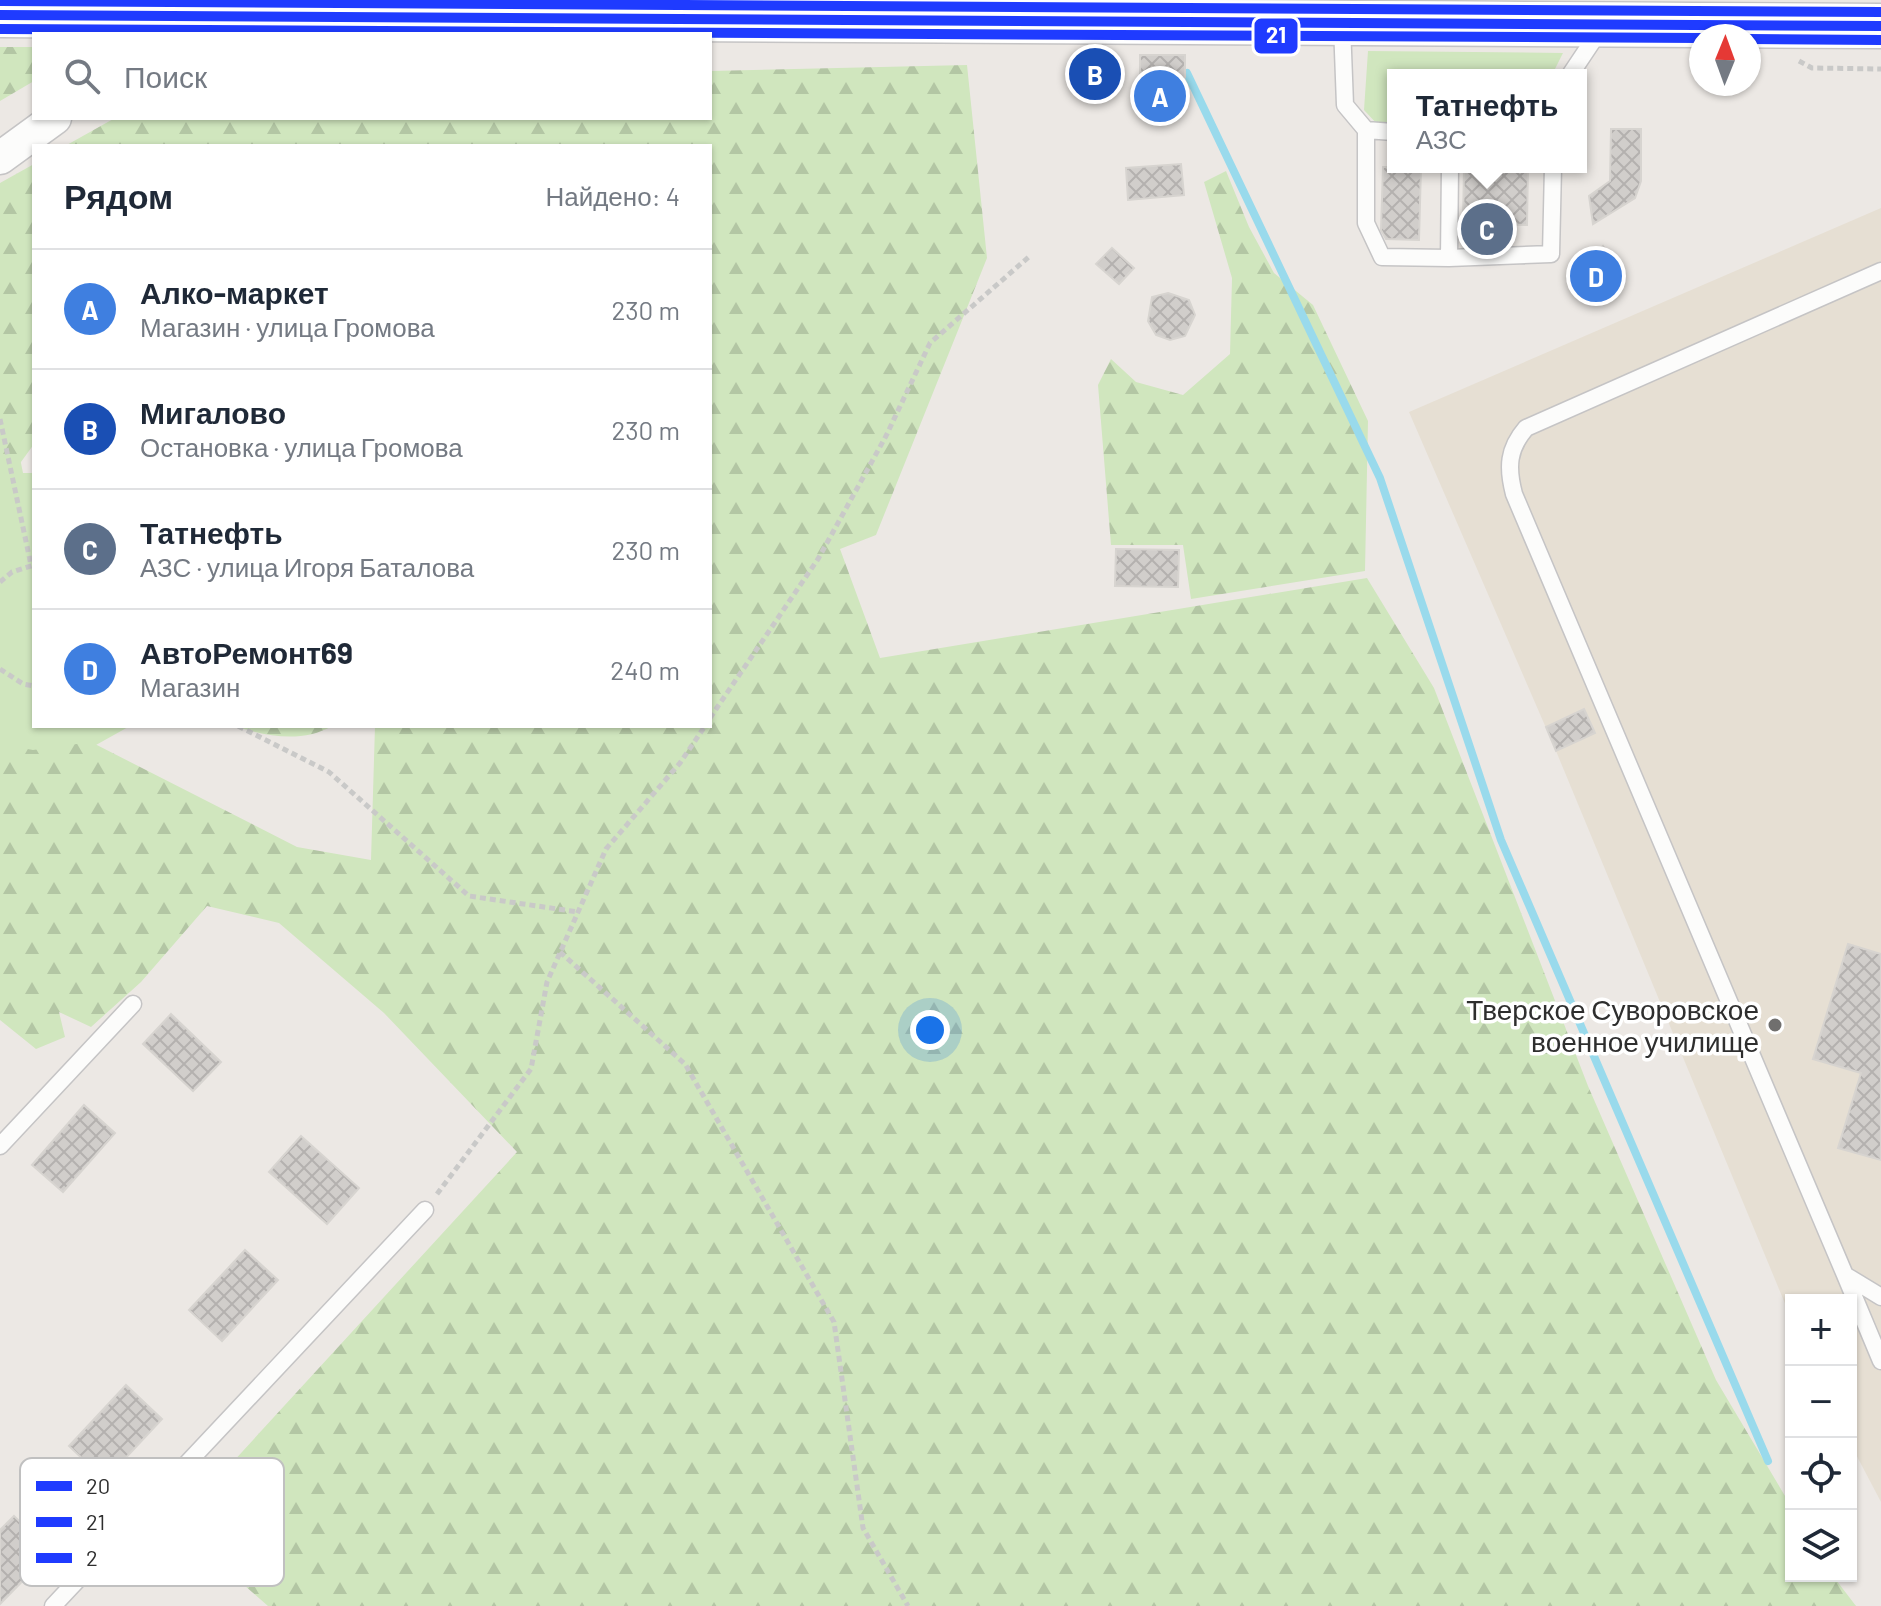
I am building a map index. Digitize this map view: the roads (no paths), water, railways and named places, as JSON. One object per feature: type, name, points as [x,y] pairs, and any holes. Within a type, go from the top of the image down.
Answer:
[{"type":"street","points":[[1426,0],[1465,20]]},
{"type":"street","points":[[0,15],[188,17],[833,10],[1216,10],[1465,20],[1881,26]]},
{"type":"street","points":[[0,158],[52,120]]},
{"type":"lane","points":[[1350,13],[1345,105],[1366,130],[1366,223],[1382,257],[1551,254],[1553,173]]},
{"type":"lane","points":[[1574,69],[1605,23]]},
{"type":"lane","points":[[1366,130],[1387,132]]},
{"type":"lane","points":[[1449,258],[1450,173]]},
{"type":"lane","points":[[1881,271],[1526,428],[1513,444],[1508,471],[1514,494],[1881,1361]]},
{"type":"lane","points":[[0,1146],[133,1004]]},
{"type":"lane","points":[[192,1458],[425,1210]]},
{"type":"lane","points":[[1845,1275],[1881,1297]]},
{"type":"lane","points":[[53,1606],[72,1586]]},
{"type":"waterway","points":[[1187,73],[1380,478],[1501,840],[1768,1461]]},
{"type":"place","name":"Мигалово","points":[[1095,74]]},
{"type":"place","name":"Алко-маркет","points":[[1160,96]]},
{"type":"place","name":"Татнефть","points":[[1487,229]]},
{"type":"place","name":"АвтоРемонт69","points":[[1596,276]]},
{"type":"place","name":"Тверское Суворовское военное училище","points":[[1775,1025]]}]
